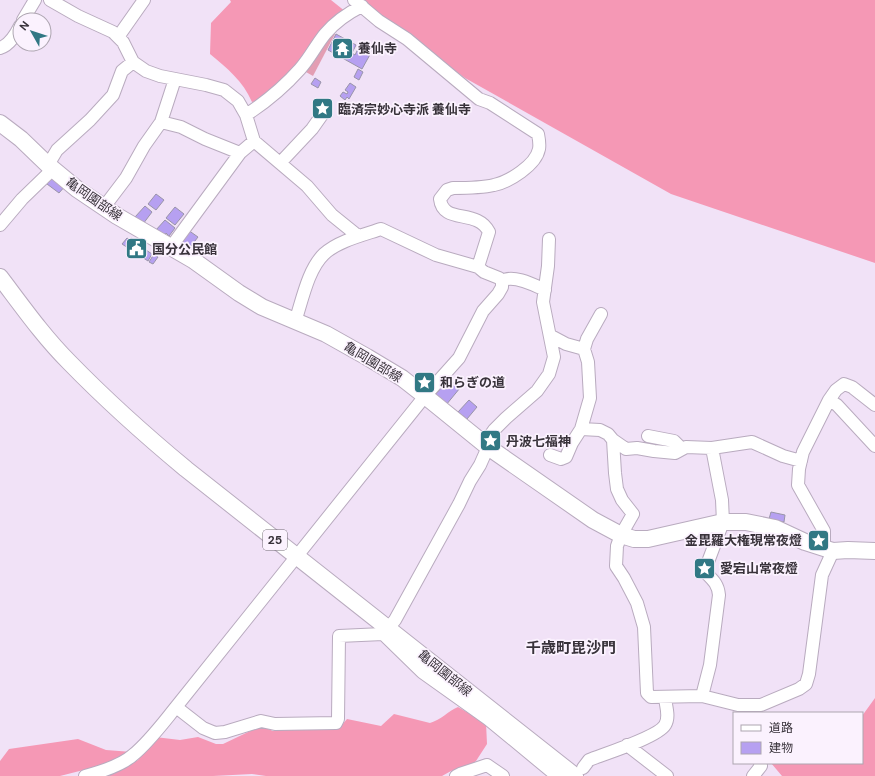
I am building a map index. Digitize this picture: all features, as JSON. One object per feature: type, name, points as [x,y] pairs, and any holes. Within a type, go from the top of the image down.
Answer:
[{"type":"main road","name":"亀岡園部線","points":[[0,123],[21,139],[50,167],[77,189],[104,207],[170,248],[193,260],[239,293],[262,307],[326,334],[402,378],[486,446],[593,520],[621,535],[648,539],[723,522],[746,522],[775,528],[805,542],[829,550],[875,551]]},
{"type":"main road","name":"亀岡園部線","points":[[0,277],[68,362],[138,430],[296,556],[385,631],[579,772]]},
{"type":"street","points":[[28,12],[35,0]]},
{"type":"street","points":[[50,0],[78,16],[113,32],[123,42],[134,62],[146,71],[224,90],[238,100],[246,115],[254,141],[307,186],[332,215],[358,236]]},
{"type":"street","points":[[118,37],[144,0]]},
{"type":"street","points":[[246,115],[265,102],[293,76],[301,68],[325,33],[358,3],[379,21],[407,39],[479,99],[490,103],[538,134],[540,142],[536,158],[518,174],[494,185],[453,188],[447,190],[440,199],[440,204],[447,212],[479,220],[487,226],[489,232],[478,267]]},
{"type":"street","points":[[0,48],[12,38]]},
{"type":"street","points":[[0,225],[50,167],[57,150],[90,120],[113,95],[122,72],[134,62]]},
{"type":"street","points":[[104,207],[126,178],[144,146],[161,122],[175,79]]},
{"type":"street","points":[[280,162],[312,129],[324,112]]},
{"type":"street","points":[[161,122],[181,127],[240,154]]},
{"type":"street","points":[[170,248],[240,154],[254,141]]},
{"type":"street","points":[[295,322],[309,278],[316,264],[324,254],[332,248],[358,236],[381,229],[436,254],[478,267],[484,272],[502,280],[506,278],[526,281],[545,290]]},
{"type":"street","points":[[176,707],[203,728],[215,733],[225,732],[261,721],[275,724],[336,723],[338,719],[339,636],[385,631],[395,620],[480,465],[486,446],[494,430],[537,391],[549,374],[554,358],[551,336],[543,302],[548,266],[549,239]]},
{"type":"street","points":[[85,776],[104,771],[132,757],[176,707],[425,396],[459,358],[483,310],[498,294],[502,287],[502,280]]},
{"type":"street","points":[[550,456],[561,458],[566,457],[572,443],[581,429],[590,398],[588,362],[584,349],[601,314]]},
{"type":"street","points":[[551,336],[566,344],[584,349]]},
{"type":"street","points":[[613,440],[617,489],[622,500],[633,514],[621,535],[617,546],[616,566],[637,604],[644,627],[647,693],[651,698],[702,696],[740,709],[761,705],[799,689],[806,684],[809,674],[822,575],[829,550],[824,531],[798,485],[803,452],[829,400],[836,390],[844,384],[852,387],[875,405]]},
{"type":"street","points":[[829,400],[837,405],[875,446]]},
{"type":"street","points":[[581,429],[600,430],[608,434],[613,440],[626,449],[637,448],[654,451],[675,452],[686,447],[712,448],[752,442],[783,456],[801,461]]},
{"type":"street","points":[[648,436],[674,441],[682,449]]},
{"type":"street","points":[[702,696],[710,665],[719,595],[718,586],[705,572],[723,522],[722,500],[712,448]]},
{"type":"street","points":[[385,631],[422,672],[499,727],[557,776]]},
{"type":"street","points":[[579,772],[589,760],[655,734],[664,726],[668,718],[664,698]]},
{"type":"street","points":[[626,745],[667,776]]},
{"type":"street","points":[[753,776],[761,766],[760,764]]},
{"type":"street","points":[[456,776],[487,765],[502,776]]},
{"type":"shaded area","points":[[230,0],[331,0],[346,12],[295,69],[263,100],[252,102],[239,81],[210,54],[211,23],[231,2]]},
{"type":"shaded area","points":[[358,0],[875,0],[875,263],[671,194],[465,78]]},
{"type":"shaded area","points":[[332,33],[335,34],[313,76],[306,72]]},
{"type":"shaded area","points":[[875,698],[875,776],[782,776],[772,764],[863,764],[863,715]]},
{"type":"shaded area","points":[[458,707],[486,723],[487,744],[476,761],[471,765],[451,771],[442,776],[266,776],[252,774],[213,776],[108,776],[138,760],[155,737],[180,740],[198,737],[216,744],[223,744],[261,726],[273,731],[280,728],[341,726],[347,719],[381,726],[394,714],[430,723],[438,720]]},
{"type":"shaded area","points":[[78,739],[106,750],[132,752],[107,764],[60,776],[0,776],[0,761],[9,749]]},
{"type":"building","points":[[336,34],[356,45],[352,53],[355,55],[360,45],[372,51],[362,69],[328,50]]},
{"type":"building","points":[[358,69],[363,72],[359,80],[354,77]]},
{"type":"building","points":[[315,78],[321,82],[318,88],[311,84]]},
{"type":"building","points":[[350,83],[356,87],[349,99],[347,97],[345,100],[340,96],[343,92],[347,94],[348,92],[345,90]]},
{"type":"building","points":[[54,175],[66,185],[59,193],[47,184]]},
{"type":"building","points":[[156,194],[164,200],[156,210],[148,204]]},
{"type":"building","points":[[145,206],[152,212],[143,224],[135,217]]},
{"type":"building","points":[[175,207],[184,214],[175,225],[166,218]]},
{"type":"building","points":[[165,220],[175,228],[169,236],[166,233],[163,238],[155,231]]},
{"type":"building","points":[[188,230],[198,237],[188,250],[178,243]]},
{"type":"building","name":"国分公民館","points":[[127,238],[130,240],[131,238],[152,254],[148,261],[122,244]]},
{"type":"building","points":[[154,254],[158,257],[153,264],[149,262]]},
{"type":"building","points":[[449,379],[460,388],[446,405],[435,395]]},
{"type":"building","points":[[469,400],[477,407],[467,419],[458,412]]},
{"type":"building","points":[[771,512],[785,515],[784,522],[769,519]]},
{"type":"place","name":"養仙寺","points":[[342,48]]},
{"type":"place","name":"臨済宗妙心寺派 養仙寺","points":[[322,109]]},
{"type":"place","name":"国分公民館","points":[[137,249]]},
{"type":"place","name":"和らぎの道","points":[[425,382]]},
{"type":"place","name":"丹波七福神","points":[[490,441]]},
{"type":"place","name":"金毘羅大権現常夜燈","points":[[818,540]]},
{"type":"place","name":"愛宕山常夜燈","points":[[704,568]]},
{"type":"district","name":"千歳町毘沙門","points":[[571,648]]}]
